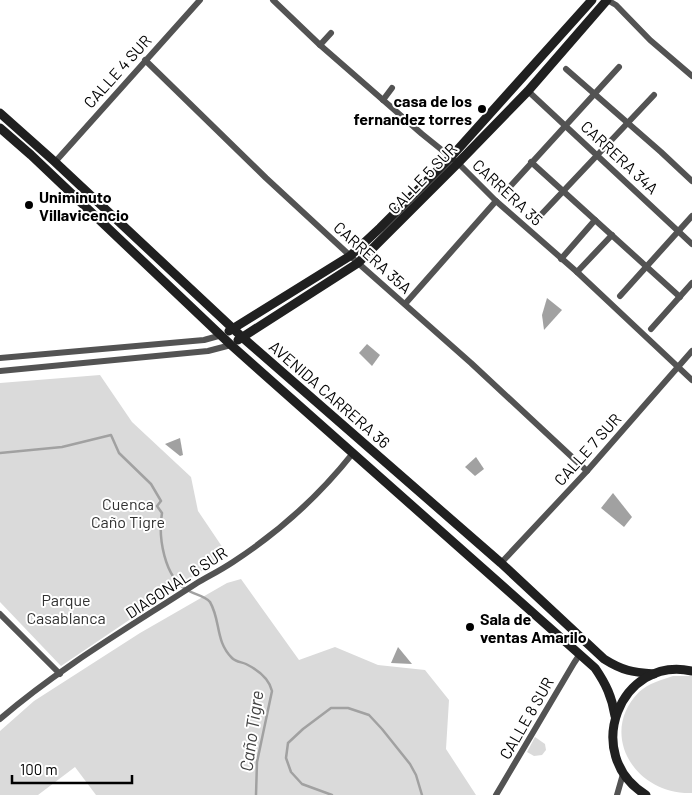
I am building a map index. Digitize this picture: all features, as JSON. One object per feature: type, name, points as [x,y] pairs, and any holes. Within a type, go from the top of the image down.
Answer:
[{"type":"main road","name":"CALLE 5 SUR","points":[[222,335],[350,256],[451,157],[592,0]]},
{"type":"main road","name":"CALLE 5 SUR","points":[[231,344],[358,264],[458,164],[528,90],[607,0]]},
{"type":"main road","name":"AVENIDA CARRERA 36","points":[[0,113],[55,162],[242,338],[501,563],[604,659],[619,668],[631,672],[654,674]]},
{"type":"main road","name":"AVENIDA CARRERA 36","points":[[0,128],[231,344],[595,668],[612,698],[615,716]]},
{"type":"main road","points":[[646,795],[638,790],[623,774],[616,758],[613,748],[615,716],[621,703],[641,681],[654,674],[670,670],[692,671]]},
{"type":"street","name":"CALLE 4 SUR","points":[[55,162],[200,0]]},
{"type":"street","name":"CARRERA 35","points":[[273,0],[320,44],[451,157],[496,201],[577,272],[692,380]]},
{"type":"street","points":[[607,0],[614,3],[650,40],[692,76]]},
{"type":"street","points":[[320,44],[330,33]]},
{"type":"street","name":"CARRERA 35A","points":[[145,60],[266,178],[358,264],[406,304],[587,471]]},
{"type":"street","points":[[506,191],[619,66]]},
{"type":"street","points":[[566,69],[692,181]]},
{"type":"street","points":[[384,100],[392,88]]},
{"type":"street","name":"CARRERA 34A","points":[[528,90],[692,244]]},
{"type":"street","points":[[536,220],[654,95]]},
{"type":"street","points":[[531,162],[680,297]]},
{"type":"street","points":[[406,304],[496,201]]},
{"type":"street","points":[[620,296],[692,216]]},
{"type":"street","points":[[561,259],[595,220]]},
{"type":"street","points":[[577,272],[612,234]]},
{"type":"street","points":[[651,329],[692,284]]},
{"type":"street","points":[[0,358],[192,341],[222,335]]},
{"type":"street","points":[[0,371],[208,351],[231,344]]},
{"type":"street","name":"CALLE 7 SUR","points":[[501,563],[587,471],[692,351]]},
{"type":"street","name":"DIAGONAL 6 SUR","points":[[0,719],[21,701],[60,674],[198,582],[232,563],[290,520],[331,480],[353,453]]},
{"type":"street","points":[[0,614],[60,674]]},
{"type":"street","name":"CALLE 8 SUR","points":[[496,795],[580,654]]},
{"type":"street","points":[[617,795],[623,774]]},
{"type":"green space","name":"Cuenca Caño Tigre","points":[[100,375],[132,422],[191,477],[198,511],[227,554],[61,666],[0,602],[0,383]]},
{"type":"green space","points":[[241,579],[299,660],[335,647],[378,665],[425,670],[449,700],[446,749],[476,795],[96,795],[75,767],[38,795],[0,795],[0,731],[34,701],[140,633],[227,583]]},
{"type":"green space","points":[[673,676],[692,676],[692,793],[671,791],[653,784],[639,773],[628,759],[622,743],[622,725],[627,708],[639,692],[651,684]]},
{"type":"green space","points":[[535,737],[545,744],[546,750],[542,755],[534,756],[527,752]]},
{"type":"shaded area","points":[[547,298],[562,310],[544,330],[542,315]]},
{"type":"shaded area","points":[[367,344],[380,355],[372,366],[359,353]]},
{"type":"shaded area","points":[[180,438],[183,455],[180,456],[165,444]]},
{"type":"shaded area","points":[[476,457],[484,469],[475,476],[465,467]]},
{"type":"shaded area","points":[[613,493],[632,517],[624,527],[601,508]]},
{"type":"shaded area","points":[[398,647],[412,664],[391,663]]},
{"type":"waterway","name":"Caño Tigre","points":[[0,453],[62,447],[111,435],[119,453],[151,484],[161,501],[157,506],[162,513],[162,544],[164,556],[173,576],[187,590],[206,598],[210,602],[216,616],[220,638],[227,651],[237,661],[259,672],[271,686],[272,691],[257,762],[256,795]]},
{"type":"waterway","name":"Caño Tigre","points":[[332,795],[302,784],[291,772],[286,758],[288,743],[331,708],[348,708],[369,715],[410,764],[416,775],[422,795]]},
{"type":"place","name":"casa de los fernandez torres","points":[[482,109]]},
{"type":"place","name":"Uniminuto Villavicencio","points":[[29,205]]},
{"type":"place","name":"Sala de ventas Amarilo","points":[[470,627]]},
{"type":"park label","name":"Parque Casablanca","points":[[66,608]]}]
